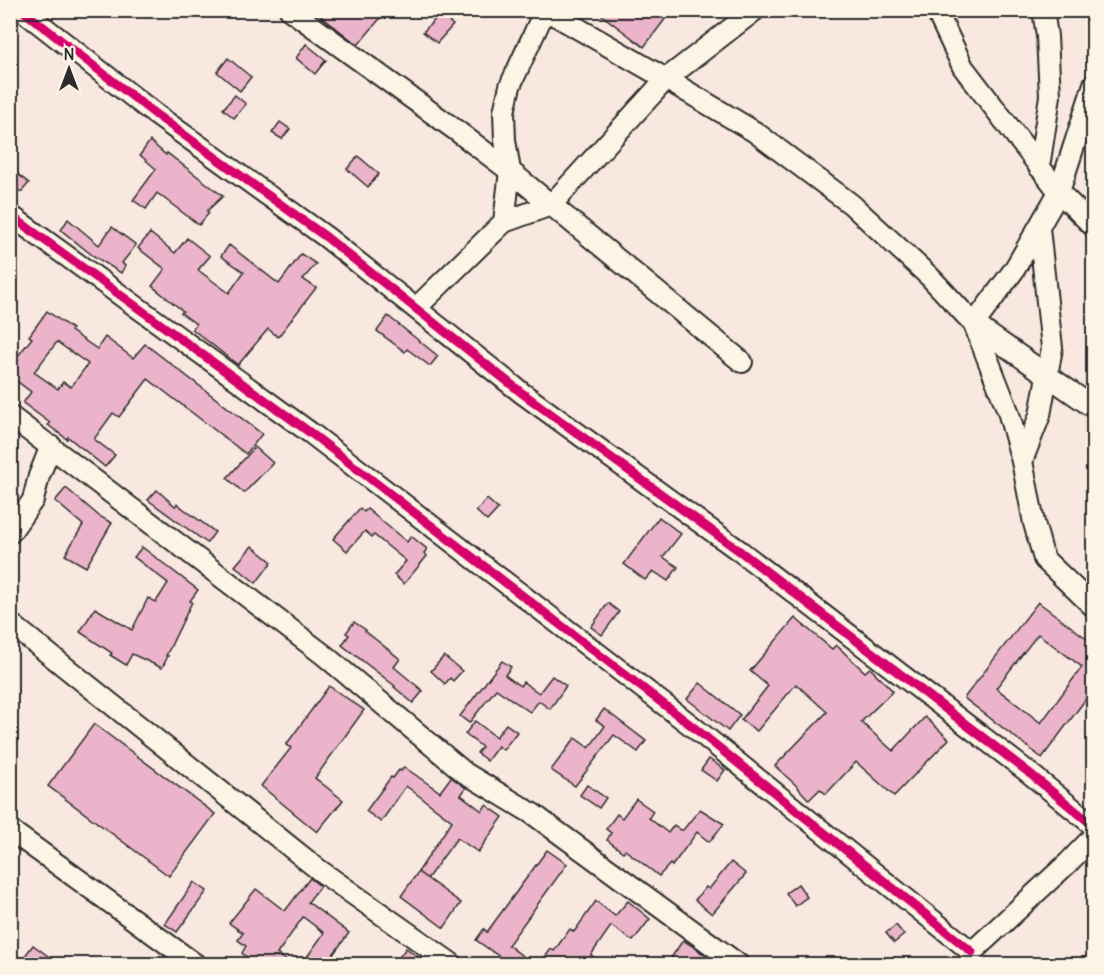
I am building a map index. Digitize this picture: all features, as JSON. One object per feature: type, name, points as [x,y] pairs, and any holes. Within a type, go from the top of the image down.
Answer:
[{"type":"street","points":[[22,10],[155,114],[326,237],[522,393],[741,552],[1028,772],[1094,826]]},
{"type":"street","points":[[290,10],[510,171],[742,362]]},
{"type":"street","points":[[504,222],[510,171],[505,140],[504,112],[510,86],[545,10],[755,132],[851,204],[930,277],[974,324],[1094,408]]},
{"type":"street","points":[[416,308],[504,222],[551,205],[666,79],[755,10]]},
{"type":"street","points":[[936,10],[963,67],[1059,192],[1094,227]]},
{"type":"street","points":[[1039,167],[1050,96],[1047,36],[1043,10]]},
{"type":"street","points":[[974,324],[1014,270],[1059,192],[1094,84]]},
{"type":"street","points":[[10,215],[312,434],[692,726],[971,958],[1094,836]]},
{"type":"street","points":[[1022,461],[1040,415],[1052,348],[1039,228]]},
{"type":"street","points":[[974,324],[1008,411],[1044,559],[1094,606]]},
{"type":"street","points":[[10,416],[324,655],[465,773],[533,814],[738,964]]},
{"type":"street","points":[[10,533],[33,500],[39,476],[51,446]]},
{"type":"street","points":[[10,623],[319,870],[452,964]]},
{"type":"street","points":[[10,830],[195,964]]},
{"type":"building","points":[[313,10],[387,10],[358,45]]},
{"type":"building","points":[[595,10],[672,10],[644,47]]},
{"type":"building","points":[[440,14],[453,25],[437,43],[423,32]]},
{"type":"building","points":[[306,44],[326,60],[315,74],[296,58]]},
{"type":"building","points":[[228,58],[251,77],[240,91],[217,72]]},
{"type":"building","points":[[235,95],[246,104],[234,118],[223,109]]},
{"type":"building","points":[[280,122],[290,129],[282,139],[272,133]]},
{"type":"building","points":[[150,141],[223,196],[207,211],[209,213],[199,225],[157,193],[146,209],[133,200],[156,169],[140,155]]},
{"type":"building","points":[[358,156],[379,174],[368,187],[347,169]]},
{"type":"building","points":[[10,168],[29,183],[21,192],[10,184]]},
{"type":"building","points":[[68,219],[99,245],[112,227],[136,245],[122,263],[125,266],[121,273],[92,255],[61,230]]},
{"type":"building","points":[[150,233],[175,253],[187,238],[210,256],[198,270],[229,293],[244,272],[221,256],[229,245],[279,284],[301,254],[316,264],[303,279],[316,288],[278,337],[268,329],[238,365],[192,329],[196,324],[152,286],[165,269],[138,248]]},
{"type":"building","points":[[47,311],[97,349],[105,337],[133,358],[145,344],[262,434],[246,454],[148,379],[119,417],[113,413],[94,439],[115,455],[105,467],[68,437],[67,439],[48,425],[50,423],[23,403],[31,392],[10,376],[10,366],[32,338],[29,336]],"holes":[[[57,342],[88,364],[71,387],[63,382],[58,389],[34,372]]]},
{"type":"building","points":[[388,316],[438,356],[430,366],[407,349],[405,352],[377,331]]},
{"type":"building","points":[[255,447],[273,463],[244,493],[227,478]]},
{"type":"building","points":[[66,488],[99,516],[112,523],[86,567],[65,555],[83,525],[55,501]]},
{"type":"building","points":[[157,490],[175,506],[177,504],[215,532],[207,543],[148,500]]},
{"type":"building","points":[[487,499],[498,509],[487,521],[476,511]]},
{"type":"building","points":[[360,508],[364,512],[367,509],[407,542],[411,536],[427,549],[424,553],[427,556],[404,584],[394,575],[406,561],[374,535],[372,537],[365,531],[347,551],[333,539]]},
{"type":"building","points":[[659,517],[681,534],[663,557],[678,567],[668,581],[653,571],[645,580],[624,564]]},
{"type":"building","points":[[252,546],[272,562],[256,583],[235,566]]},
{"type":"building","points":[[142,547],[198,590],[190,601],[192,602],[162,668],[132,654],[126,665],[80,632],[95,608],[132,630],[148,598],[156,602],[168,583],[134,557]]},
{"type":"building","points":[[1038,602],[1094,644],[1094,688],[1042,758],[964,698]],"holes":[[[1038,634],[1082,667],[1041,723],[996,688]]]},
{"type":"building","points":[[608,603],[619,612],[602,635],[591,627]]},
{"type":"building","points":[[795,618],[832,649],[836,645],[865,672],[870,668],[893,691],[861,722],[893,751],[925,717],[949,739],[894,796],[856,762],[826,794],[820,789],[809,800],[775,766],[827,712],[796,684],[757,731],[741,720],[768,686],[750,671]]},
{"type":"building","points":[[354,622],[400,659],[394,667],[423,691],[413,703],[342,645],[349,635],[346,633]]},
{"type":"building","points":[[444,656],[462,671],[453,681],[450,678],[445,684],[431,671]]},
{"type":"building","points":[[502,661],[511,667],[505,675],[520,686],[523,682],[539,693],[552,676],[566,686],[550,709],[539,701],[530,712],[496,689],[469,723],[460,716]]},
{"type":"building","points":[[700,683],[740,715],[728,731],[687,699]]},
{"type":"building","points":[[329,686],[364,710],[315,778],[343,800],[317,832],[261,786],[291,748],[286,745]]},
{"type":"building","points":[[604,709],[646,741],[638,752],[614,735],[575,786],[551,770],[575,738],[589,748],[605,726],[596,720]]},
{"type":"building","points":[[475,721],[496,737],[506,724],[517,732],[503,750],[498,746],[487,761],[477,753],[482,747],[465,734]]},
{"type":"building","points":[[94,724],[215,814],[169,876],[48,786]]},
{"type":"building","points":[[709,759],[725,770],[717,781],[701,770]]},
{"type":"building","points":[[404,767],[440,792],[451,777],[466,788],[461,795],[482,811],[486,805],[503,817],[478,852],[457,838],[427,879],[418,872],[452,821],[406,786],[381,822],[366,811],[391,777],[393,778]]},
{"type":"building","points":[[587,785],[606,798],[599,808],[580,795]]},
{"type":"building","points":[[636,799],[653,811],[649,818],[668,833],[674,825],[683,830],[700,809],[724,824],[709,842],[697,832],[672,866],[670,864],[659,876],[625,850],[623,852],[607,840],[611,833],[606,829],[617,814],[622,818]]},
{"type":"building","points":[[547,850],[567,864],[508,945],[533,964],[510,964],[476,940],[484,929],[487,932]]},
{"type":"building","points":[[731,862],[746,874],[712,914],[695,900],[706,887],[709,889]]},
{"type":"building","points":[[418,872],[461,903],[444,928],[401,896]]},
{"type":"building","points":[[310,878],[320,886],[308,902],[349,933],[326,964],[302,964],[324,933],[303,917],[277,954],[292,964],[245,964],[249,959],[242,953],[246,946],[238,940],[243,933],[229,923],[256,889],[285,911]]},
{"type":"building","points":[[194,882],[207,891],[177,932],[165,924]]},
{"type":"building","points":[[798,884],[807,897],[795,906],[786,893]]},
{"type":"building","points":[[596,901],[615,916],[628,901],[650,919],[633,941],[611,926],[591,955],[603,964],[540,964],[551,949],[554,951],[570,929],[574,932]]},
{"type":"building","points":[[896,925],[904,935],[894,943],[886,933]]},
{"type":"building","points":[[683,940],[716,964],[682,964],[671,958]]},
{"type":"building","points":[[33,945],[59,964],[19,964]]},
{"type":"building","points":[[406,948],[428,964],[394,964]]},
{"type":"cycle path","points":[[22,10],[155,114],[326,237],[522,393],[741,552],[1028,772],[1094,826]]},
{"type":"cycle path","points":[[10,215],[312,434],[692,726],[972,952]]}]
